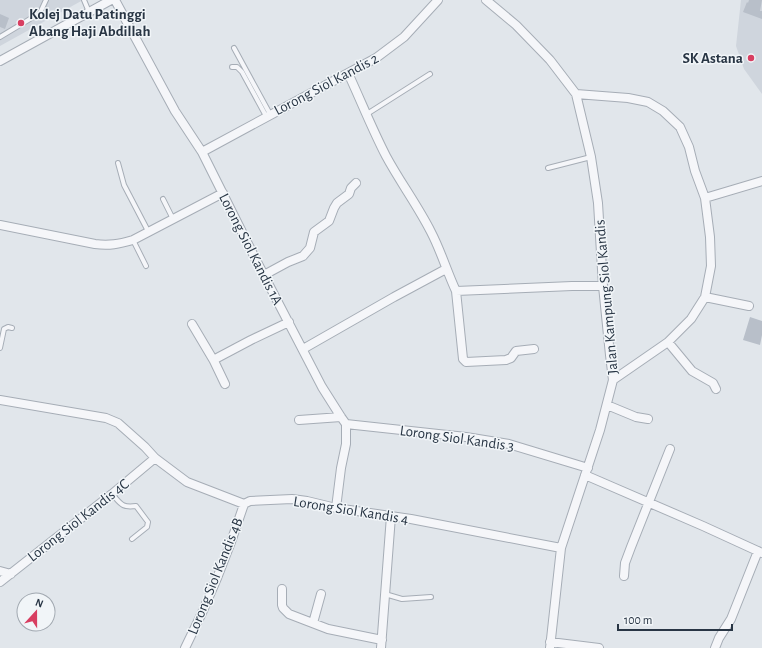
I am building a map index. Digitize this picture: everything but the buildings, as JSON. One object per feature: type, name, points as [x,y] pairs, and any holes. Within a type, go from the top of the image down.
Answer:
[{"type":"street","points":[[0,61],[111,0]]},
{"type":"street","name":"Lorong Siol Kandis 1A","points":[[115,0],[175,111],[202,152],[222,194],[290,322],[322,387],[346,424]]},
{"type":"street","name":"Lorong Siol Kandis 2","points":[[202,152],[376,58],[404,37],[438,0]]},
{"type":"street","name":"Jalan Kampung Siol Kandis","points":[[486,0],[516,25],[550,60],[576,94],[591,158],[598,203],[603,286],[613,380],[600,430],[561,548],[550,645]]},
{"type":"street","points":[[348,73],[387,158],[411,196],[440,251],[456,291],[463,359],[466,362],[506,360],[511,358],[516,351],[534,349]]},
{"type":"street","points":[[576,94],[628,98],[648,102],[663,111],[680,127],[689,147],[695,171],[705,198],[710,237],[711,266],[705,297],[691,319],[668,342],[613,380]]},
{"type":"street","points":[[705,198],[762,181]]},
{"type":"street","points":[[264,274],[303,256],[310,248],[314,232],[328,221],[334,208],[349,194],[351,188],[356,183]]},
{"type":"street","points":[[0,225],[105,245],[118,244],[133,240],[222,194]]},
{"type":"street","points":[[303,349],[446,269]]},
{"type":"street","points":[[456,291],[603,286]]},
{"type":"street","points":[[705,297],[749,306]]},
{"type":"street","points":[[214,362],[217,358],[251,340],[290,322]]},
{"type":"street","points":[[192,324],[225,384]]},
{"type":"street","points":[[668,342],[692,371],[713,383],[716,389]]},
{"type":"street","points":[[0,400],[106,418],[118,423],[155,458],[187,482],[244,504]]},
{"type":"street","points":[[607,405],[636,418],[648,419]]},
{"type":"street","points":[[300,420],[341,417]]},
{"type":"street","points":[[336,508],[341,468],[346,444],[346,424]]},
{"type":"street","name":"Lorong Siol Kandis 3","points":[[346,424],[466,437],[509,444],[587,472],[648,502],[760,552]]},
{"type":"street","points":[[624,576],[625,564],[670,449]]},
{"type":"street","name":"Lorong Siol Kandis 4C","points":[[0,582],[112,494],[155,458]]},
{"type":"street","name":"Lorong Siol Kandis 4","points":[[244,504],[250,501],[298,499],[336,508],[391,516],[561,548]]},
{"type":"street","name":"Lorong Siol Kandis 4B","points":[[185,648],[203,612],[229,551],[244,504]]},
{"type":"street","points":[[282,589],[282,605],[286,612],[328,629],[381,644],[391,516]]},
{"type":"street","points":[[715,648],[719,638],[731,619],[760,552]]},
{"type":"street","points":[[0,571],[11,574]]},
{"type":"street","points":[[313,623],[321,594]]},
{"type":"street","points":[[550,645],[599,648]]},
{"type":"lane","points":[[0,36],[40,13],[46,0]]},
{"type":"lane","points":[[84,0],[89,12]]},
{"type":"lane","points":[[234,48],[268,115]]},
{"type":"lane","points":[[232,68],[237,67],[242,72],[268,115]]},
{"type":"lane","points":[[366,114],[430,74]]},
{"type":"lane","points":[[548,168],[591,158]]},
{"type":"lane","points":[[118,163],[124,185],[148,232]]},
{"type":"lane","points":[[163,199],[173,219]]},
{"type":"lane","points":[[133,240],[146,266]]},
{"type":"lane","points":[[0,348],[4,329],[12,328]]},
{"type":"lane","points":[[112,494],[123,506],[136,506],[148,522],[147,527],[132,539]]},
{"type":"lane","points":[[385,594],[402,599],[431,597]]},
{"type":"shaded area","name":"Kolej Datu Patinggi Abang Haji Abdillah","points":[[0,0],[83,0],[0,46]]},
{"type":"shaded area","name":"SK Astana","points":[[741,0],[762,0],[762,94],[744,69],[736,46]]},
{"type":"place","name":"Kolej Datu Patinggi Abang Haji Abdillah","points":[[21,23]]},
{"type":"place","name":"SK Astana","points":[[751,58]]}]
